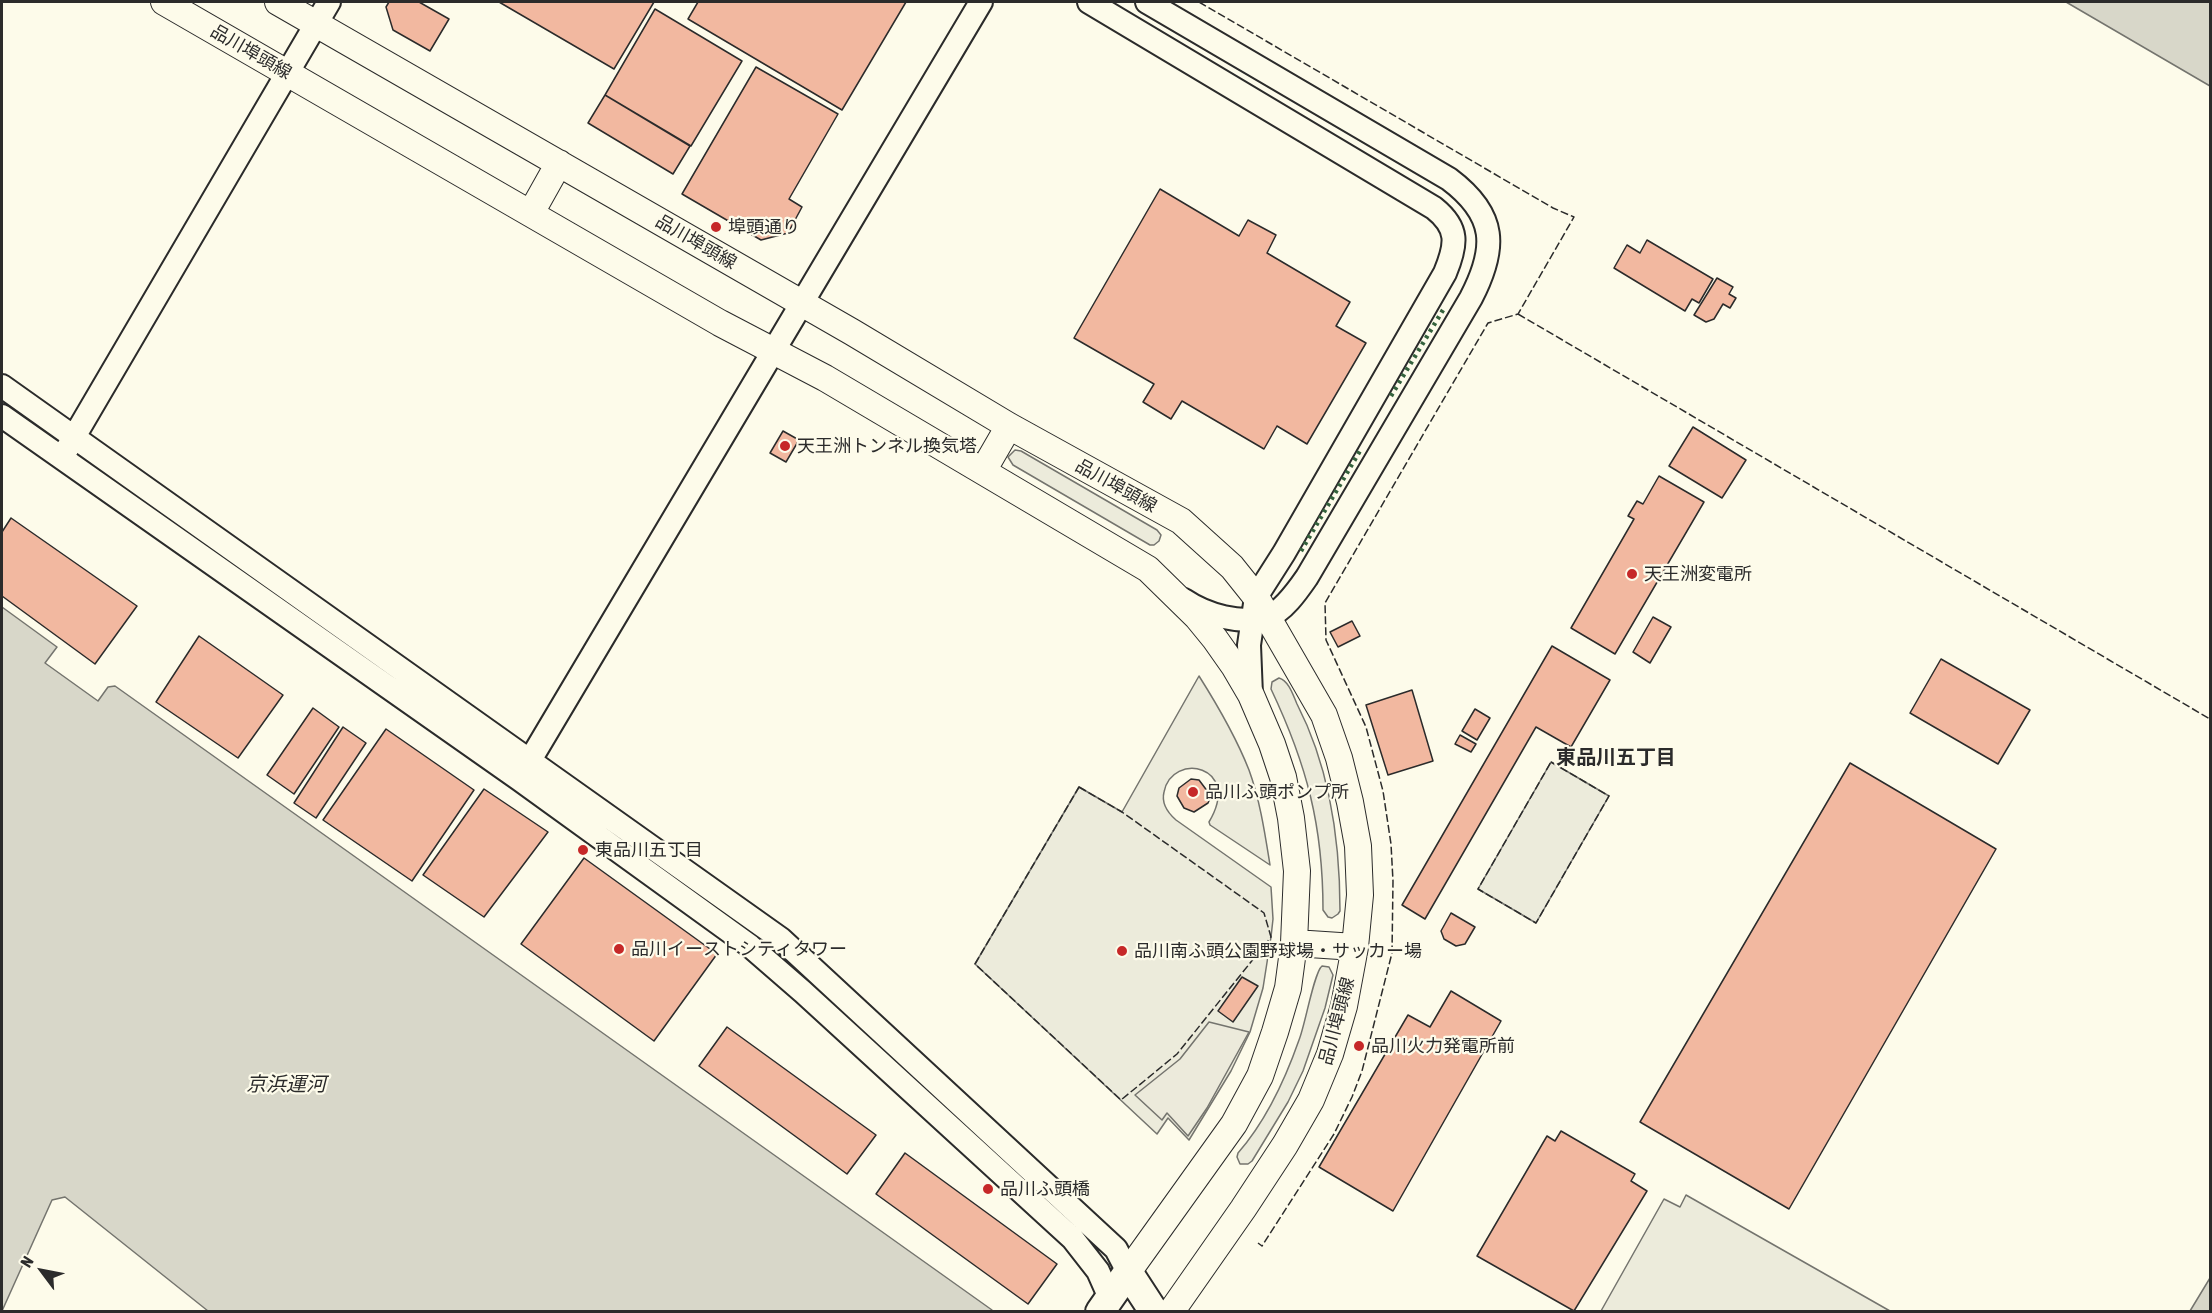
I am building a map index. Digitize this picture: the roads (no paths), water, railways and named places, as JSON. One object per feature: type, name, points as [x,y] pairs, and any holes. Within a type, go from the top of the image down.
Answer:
[{"type":"main road","name":"品川埠頭線","points":[[164,2],[720,323],[825,378],[1148,569],[1197,616],[1215,639],[1251,695],[1276,755],[1292,818],[1297,871],[1294,943],[1288,988],[1260,1076],[1234,1124],[1128,1272]]},
{"type":"main road","name":"品川埠頭線","points":[[278,2],[1009,426],[1180,521],[1232,567],[1324,715],[1339,758],[1350,802],[1358,846],[1360,895],[1355,947],[1344,1006],[1330,1054],[1311,1100],[1286,1145],[1171,1311]]},
{"type":"main road","points":[[531,213],[559,163]]},
{"type":"main road","points":[[983,471],[1009,426]]},
{"type":"main road","points":[[1294,943],[1355,947]]},
{"type":"main road","points":[[1109,1307],[1128,1272],[1154,1311]]},
{"type":"street","points":[[61,458],[75,438],[329,2]]},
{"type":"street","points":[[525,770],[981,2]]},
{"type":"street","points":[[1089,2],[1434,208],[1452,227],[1455,241],[1445,273],[1284,552],[1259,611],[1249,645],[1251,695]]},
{"type":"street","points":[[1147,2],[1449,179],[1464,190],[1477,205],[1487,226],[1489,247],[1485,268],[1471,298],[1293,598],[1259,611],[1219,616],[1196,608],[1174,594]]},
{"type":"street","points":[[2,386],[525,770],[773,964],[1073,1239],[1098,1271],[1109,1307]]},
{"type":"street","points":[[2,416],[525,770],[751,917],[804,958],[1103,1237],[1116,1250],[1128,1272]]},
{"type":"water","points":[[2066,2],[2210,2],[2210,86]]},
{"type":"water","name":"京浜運河","points":[[2,607],[57,647],[45,663],[98,701],[108,687],[115,686],[992,1310],[208,1311],[65,1197],[52,1200],[2,1311]]},
{"type":"water","points":[[2210,1278],[2210,1311],[2190,1311]]},
{"type":"place","name":"埠頭通り","points":[[716,227]]},
{"type":"place","name":"天王洲トンネル換気塔","points":[[785,446]]},
{"type":"place","name":"天王洲変電所","points":[[1632,574]]},
{"type":"place","name":"品川ふ頭ポンプ所","points":[[1193,792]]},
{"type":"place","name":"東品川五丁目","points":[[583,850]]},
{"type":"place","name":"品川イーストシティタワー","points":[[619,949]]},
{"type":"place","name":"品川南ふ頭公園野球場・サッカー場","points":[[1122,951]]},
{"type":"place","name":"品川火力発電所前","points":[[1359,1046]]},
{"type":"place","name":"品川ふ頭橋","points":[[988,1189]]},
{"type":"district","name":"東品川五丁目","points":[[1616,758]]}]
